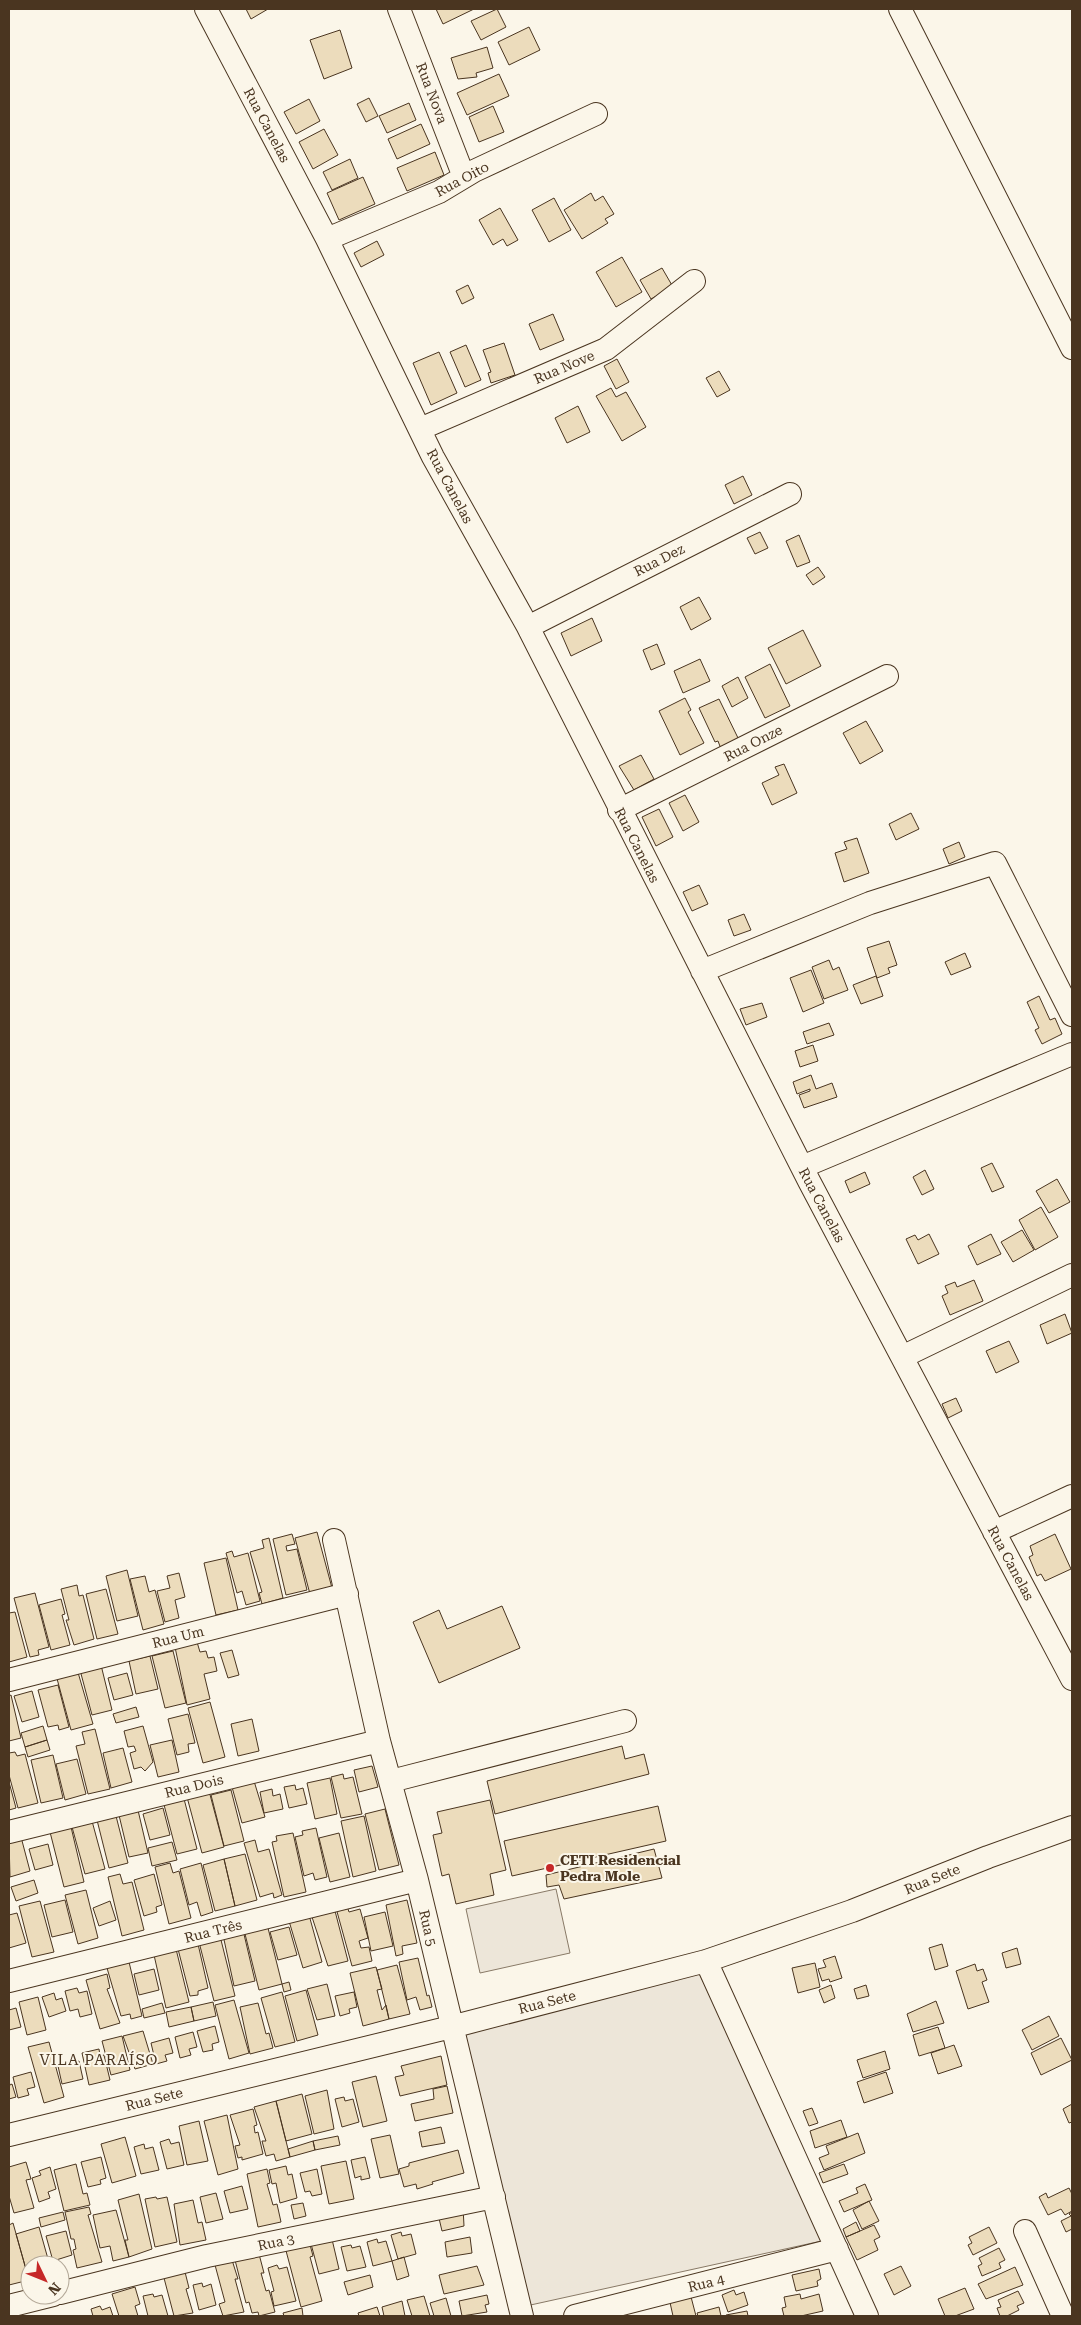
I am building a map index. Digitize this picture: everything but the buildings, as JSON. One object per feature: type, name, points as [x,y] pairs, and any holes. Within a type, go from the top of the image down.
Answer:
[{"type":"street","name":"Rua Canelas","points":[[206,9],[327,239],[433,456],[528,627],[619,810],[802,1167],[1072,1679]]},
{"type":"street","name":"Rua Nova","points":[[399,9],[464,177]]},
{"type":"street","points":[[900,9],[1072,348]]},
{"type":"street","name":"Rua Oito","points":[[327,239],[439,192],[464,177],[596,114]]},
{"type":"street","name":"Rua Nove","points":[[420,429],[606,349],[694,281]]},
{"type":"street","name":"Rua Dez","points":[[528,627],[790,494]]},
{"type":"street","name":"Rua Onze","points":[[619,810],[887,676]]},
{"type":"street","points":[[702,971],[870,903],[995,863],[1072,1015]]},
{"type":"street","points":[[802,1167],[1072,1054]]},
{"type":"street","points":[[902,1357],[1072,1275]]},
{"type":"street","points":[[994,1532],[1072,1496]]},
{"type":"street","name":"Rua 5","points":[[334,1540],[379,1741],[417,1880],[522,2316]]},
{"type":"street","name":"Rua Um","points":[[9,1680],[347,1594]]},
{"type":"street","points":[[391,1781],[625,1720]]},
{"type":"street","name":"Rua Dois","points":[[9,1832],[379,1741]]},
{"type":"street","name":"Rua Sete","points":[[9,2135],[451,2027],[706,1962],[852,1911],[988,1857],[1072,1827]]},
{"type":"street","name":"Rua Três","points":[[9,1981],[417,1880]]},
{"type":"street","points":[[706,1962],[867,2316]]},
{"type":"street","name":"Rua 3","points":[[70,2290],[207,2256],[494,2197]]},
{"type":"street","points":[[1025,2231],[1063,2316]]},
{"type":"street","name":"Rua 4","points":[[575,2316],[837,2249]]},
{"type":"shaded area","points":[[556,1889],[570,1953],[480,1973],[466,1909]]},
{"type":"shaded area","points":[[699,1973],[826,2240],[526,2306],[460,2032]]},
{"type":"place","name":"CETI Residencial Pedra Mole","points":[[550,1868]]},
{"type":"district","name":"VILA PARAÍSO","points":[[99,2060]]}]
